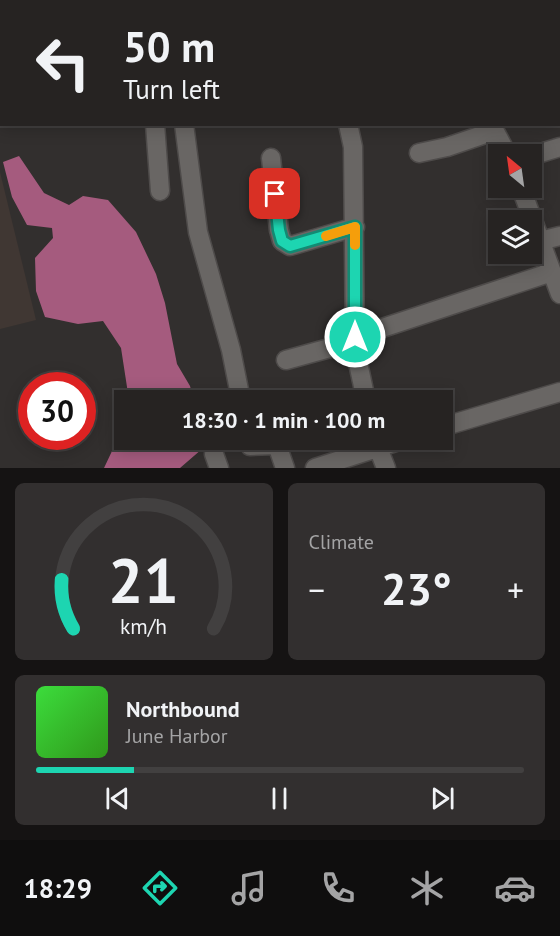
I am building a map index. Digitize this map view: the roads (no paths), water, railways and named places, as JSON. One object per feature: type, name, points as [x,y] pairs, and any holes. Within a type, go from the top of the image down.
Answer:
[{"type":"street","points":[[155,126],[160,192]]},
{"type":"street","points":[[184,126],[198,232],[231,350],[239,390]]},
{"type":"street","points":[[348,126],[353,147],[355,340],[364,390]]},
{"type":"street","points":[[419,153],[447,147],[493,128],[502,144]]},
{"type":"street","points":[[542,153],[560,147]]},
{"type":"street","points":[[271,158],[282,241],[290,246],[355,227]]},
{"type":"street","points":[[542,240],[560,236]]},
{"type":"street","points":[[542,246],[560,294]]},
{"type":"street","points":[[286,360],[337,346],[552,272]]},
{"type":"street","points":[[453,424],[560,392]]},
{"type":"street","points":[[279,450],[285,468]]},
{"type":"street","points":[[315,468],[359,450]]},
{"type":"street","points":[[379,450],[386,468]]}]
